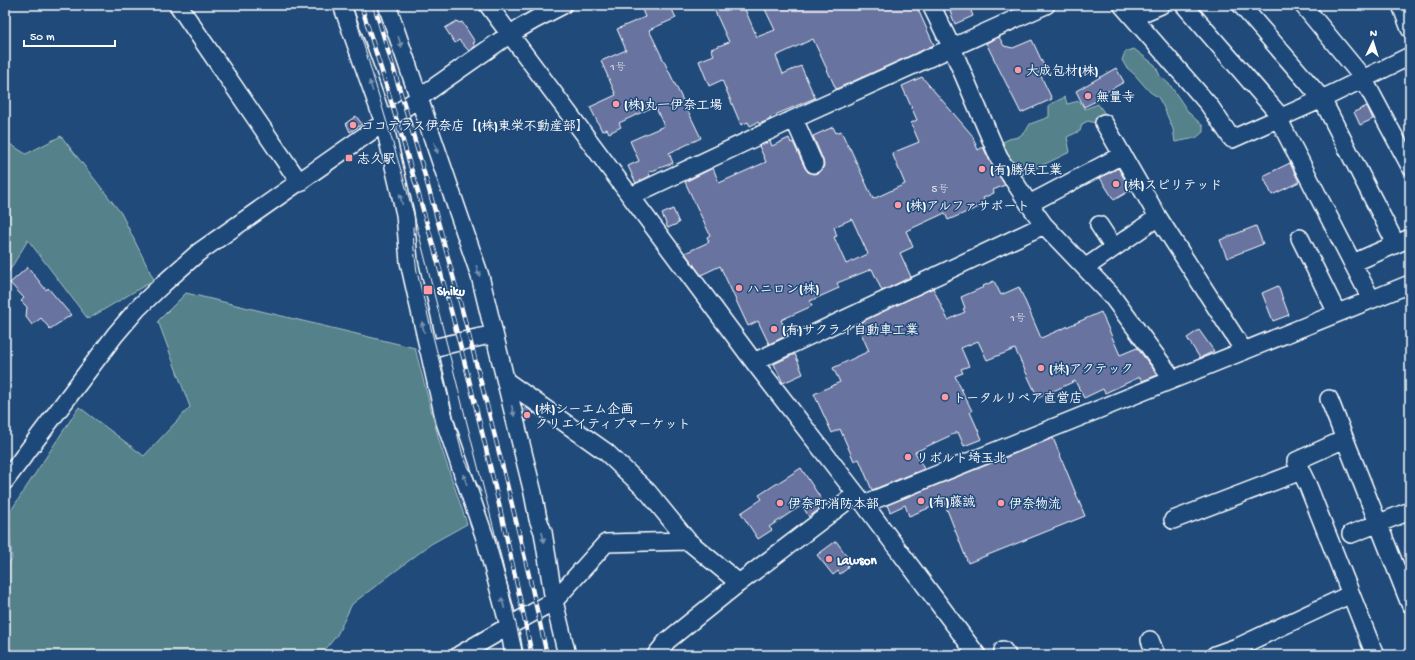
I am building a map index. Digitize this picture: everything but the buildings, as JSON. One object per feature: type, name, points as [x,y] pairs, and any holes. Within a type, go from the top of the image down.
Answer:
[{"type":"street","points":[[178,5],[300,183]]},
{"type":"street","points":[[342,5],[384,123],[404,214],[409,262],[445,422],[485,538],[509,626],[514,655]]},
{"type":"street","points":[[387,5],[480,276],[538,518],[543,532],[554,601],[567,655]]},
{"type":"street","points":[[488,5],[754,362],[860,499],[977,655]]},
{"type":"street","points":[[8,470],[138,308],[199,252],[300,183],[510,34],[563,5]]},
{"type":"street","points":[[931,5],[952,48],[999,158],[1044,225],[1112,295],[1173,379]]},
{"type":"street","points":[[631,196],[794,119],[1046,5]]},
{"type":"street","points":[[1127,11],[1162,5]]},
{"type":"street","points":[[1184,5],[1280,118],[1371,299]]},
{"type":"street","points":[[1241,5],[1322,99],[1403,241],[1353,263]]},
{"type":"street","points":[[1303,5],[1363,78],[1410,166]]},
{"type":"street","points":[[1401,5],[1410,29]]},
{"type":"street","points":[[1127,11],[1210,105],[1232,139],[1322,99],[1363,78],[1408,61]]},
{"type":"street","points":[[794,119],[814,164]]},
{"type":"street","points":[[1104,123],[1158,217],[1244,351]]},
{"type":"street","points":[[1029,204],[1122,155]]},
{"type":"street","points":[[1085,268],[1158,217]]},
{"type":"street","points":[[754,362],[1044,225]]},
{"type":"street","points":[[1099,225],[1114,248]]},
{"type":"street","points":[[1300,238],[1337,313]]},
{"type":"street","points":[[656,655],[667,641],[739,583],[860,499],[1173,379],[1410,284]]},
{"type":"street","points":[[428,348],[494,334]]},
{"type":"street","points":[[506,381],[606,452],[648,492],[688,541],[739,583]]},
{"type":"street","points":[[1329,399],[1410,604]]},
{"type":"street","points":[[1345,439],[1296,461],[1308,486],[1375,655]]},
{"type":"street","points":[[1173,520],[1301,471]]},
{"type":"street","points":[[1351,534],[1410,511]]},
{"type":"street","points":[[459,655],[554,601],[606,543],[688,541]]},
{"type":"street","points":[[1215,655],[1241,651],[1351,594]]},
{"type":"green space","points":[[1134,49],[1155,65],[1160,76],[1170,85],[1189,113],[1203,126],[1203,132],[1196,138],[1175,142],[1173,129],[1158,97],[1150,92],[1126,67],[1122,60],[1125,52]]},
{"type":"green space","points":[[1065,97],[1067,104],[1079,101],[1085,109],[1098,104],[1108,118],[1095,123],[1088,121],[1082,124],[1080,131],[1067,137],[1070,152],[1018,177],[999,144],[1009,139],[1018,137],[1026,131],[1030,124],[1049,117],[1049,105]]},
{"type":"green space","points":[[61,136],[121,213],[154,280],[88,319],[28,240],[5,278],[5,141],[26,154]]},
{"type":"green space","points":[[186,293],[415,348],[440,444],[467,524],[431,544],[352,604],[337,635],[321,655],[5,655],[5,569],[12,559],[8,515],[79,407],[144,456],[190,407],[158,321]]},
{"type":"tram line","points":[[352,5],[413,211],[501,557],[523,655]]},
{"type":"tram line","points":[[413,227],[417,272],[463,456],[481,492]]},
{"type":"railway","points":[[361,5],[399,128],[452,313],[507,538],[532,655]]},
{"type":"railway","points":[[374,5],[421,161],[464,317],[513,509],[547,655]]},
{"type":"place","name":"大成包材(株)","points":[[1018,70]]},
{"type":"place","name":"無量寺","points":[[1088,96]]},
{"type":"place","name":"(株)丸一伊奈工場","points":[[616,104]]},
{"type":"place","name":"ココテラス伊奈店【(株)東栄不動産部】","points":[[353,125]]},
{"type":"place","name":"志久駅","points":[[349,158]]},
{"type":"place","name":"(有)勝俣工業","points":[[982,169]]},
{"type":"place","name":"(株)スピリテッド","points":[[1116,184]]},
{"type":"place","name":"(株)アルファサポート","points":[[898,205]]},
{"type":"place","name":"ハニロン(株)","points":[[739,288]]},
{"type":"place","name":"Shiku","points":[[428,290]]},
{"type":"place","name":"(有)サクライ自動車工業","points":[[774,329]]},
{"type":"place","name":"(株)アクテック","points":[[1041,368]]},
{"type":"place","name":"トータルリペア直営店","points":[[945,397]]},
{"type":"place","name":"(株)シーエム企画 クリエイティブマーケット","points":[[527,415]]},
{"type":"place","name":"リボルト埼玉北","points":[[908,457]]},
{"type":"place","name":"(有)藤誠","points":[[921,501]]},
{"type":"place","name":"伊奈町消防本部","points":[[780,503]]},
{"type":"place","name":"伊奈物流","points":[[1001,503]]},
{"type":"place","name":"Lawson","points":[[829,559]]}]
